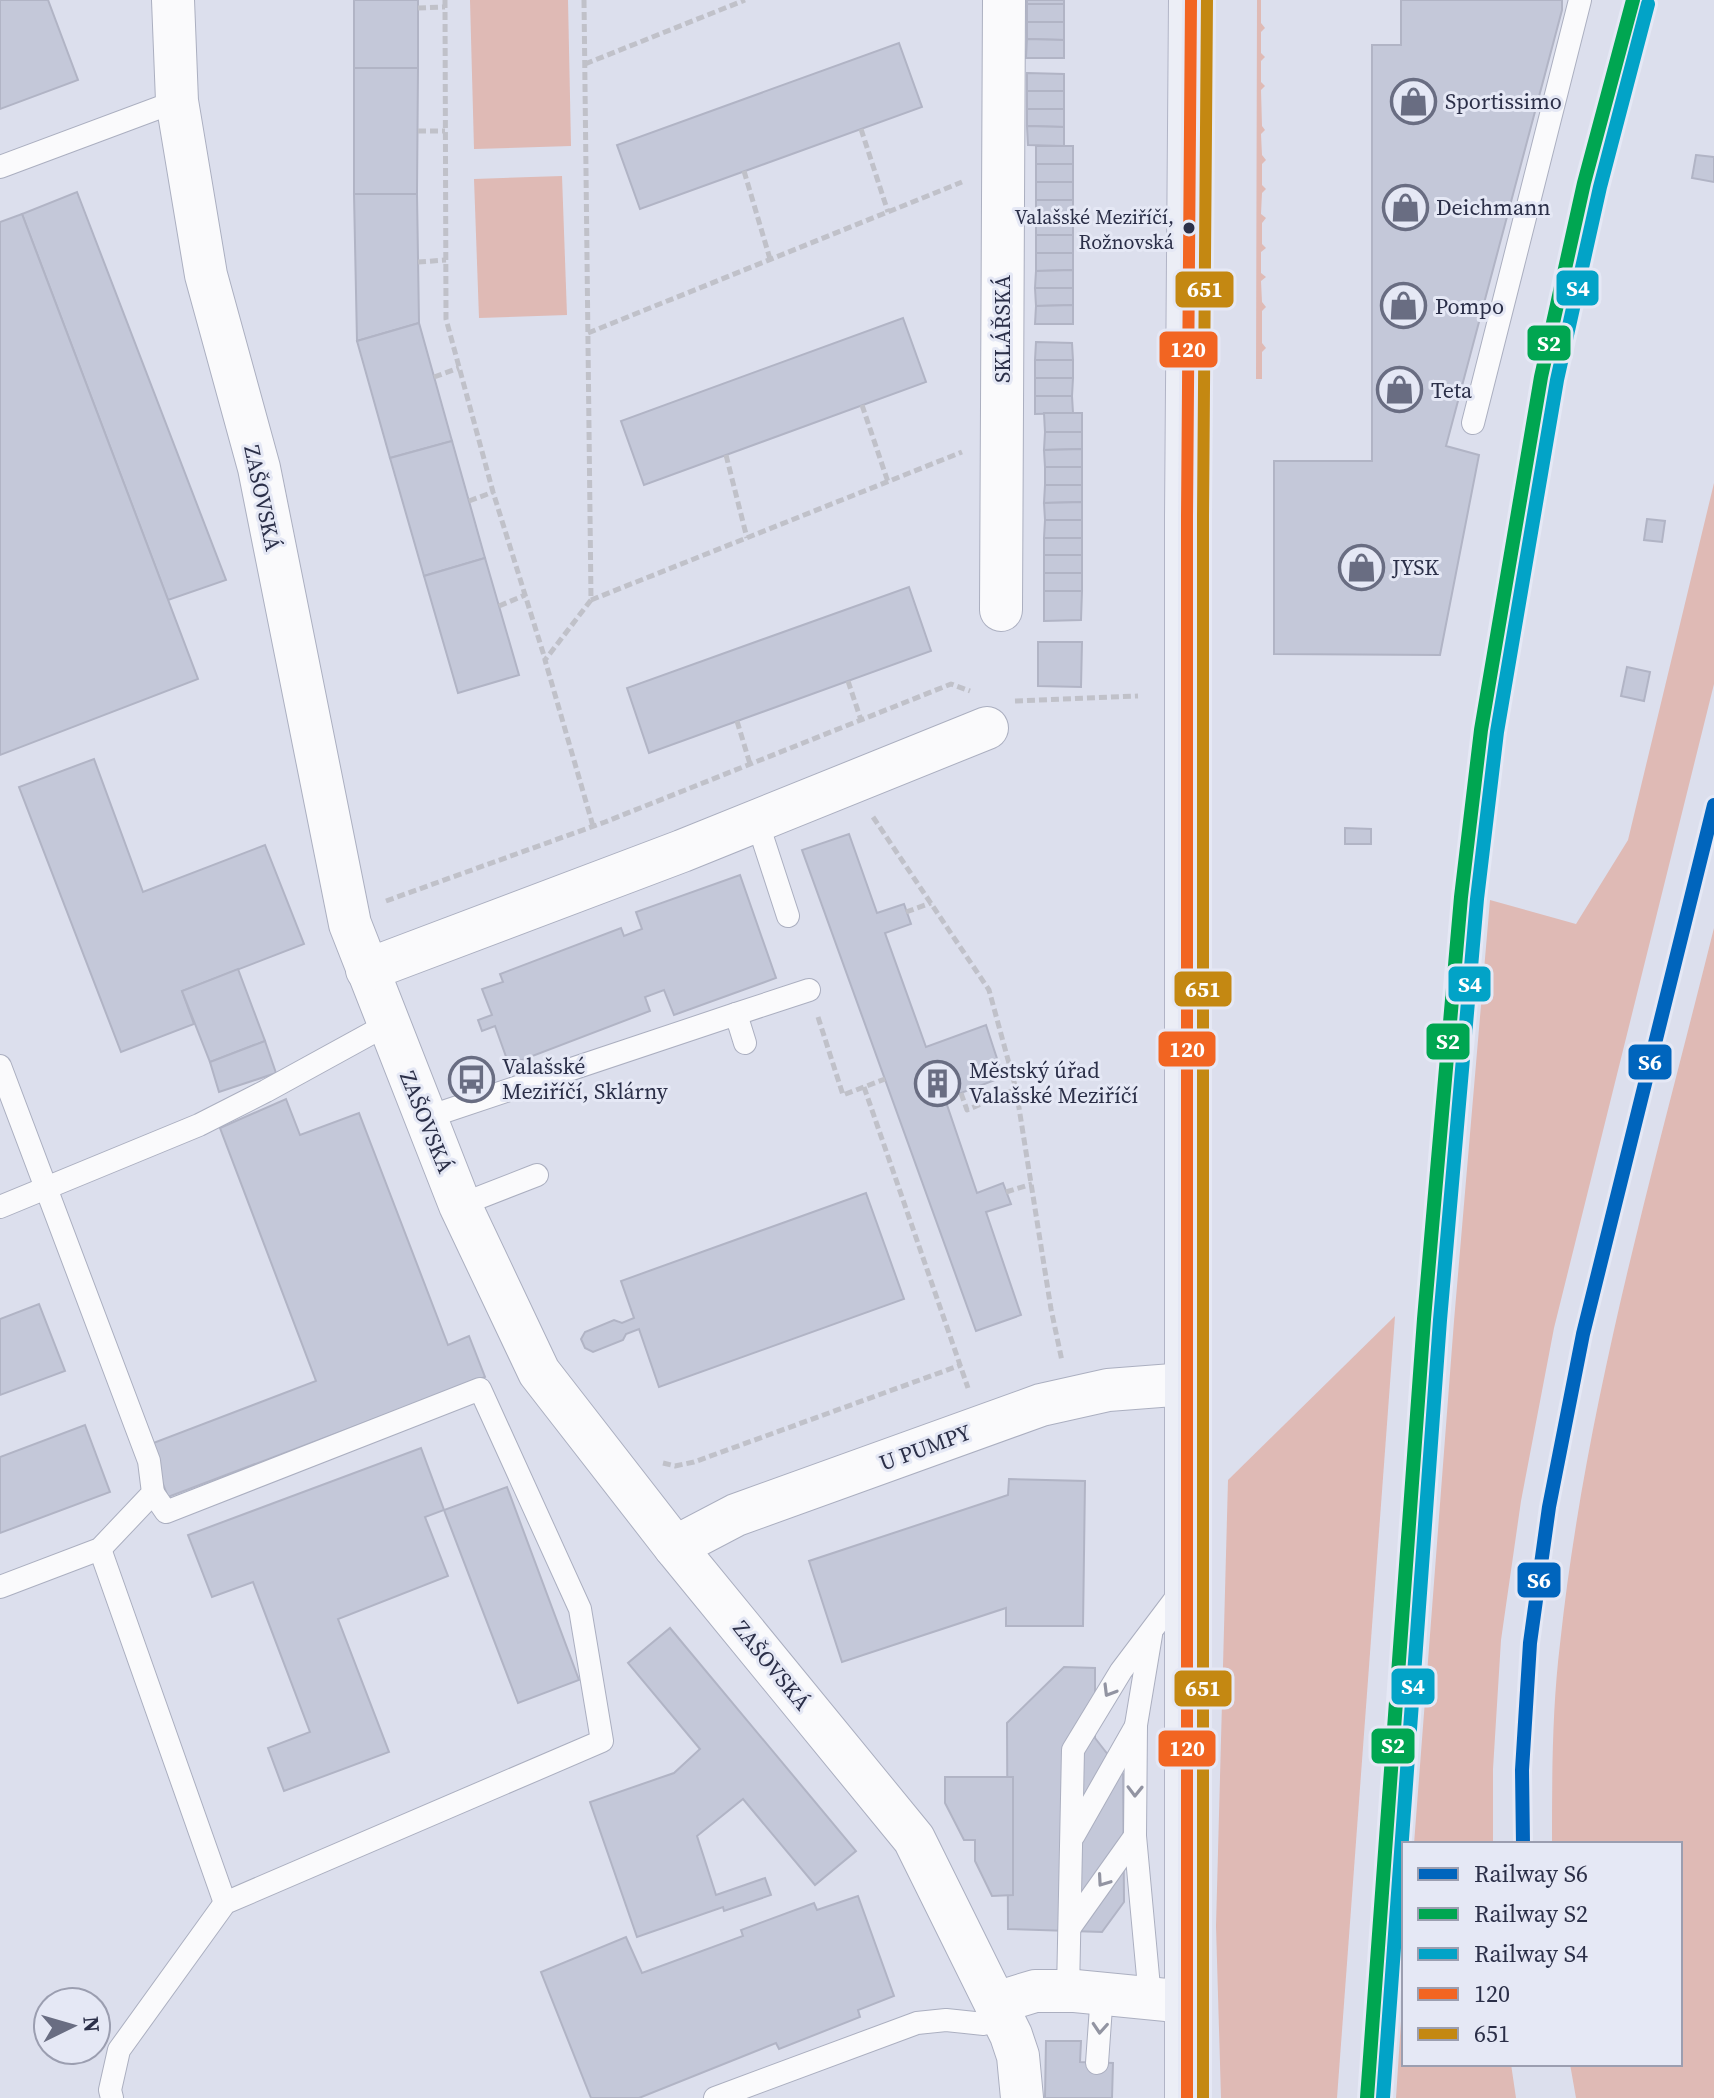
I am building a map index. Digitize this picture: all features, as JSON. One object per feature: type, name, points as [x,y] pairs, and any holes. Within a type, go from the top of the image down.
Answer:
[{"type":"main road","points":[[1187,2098],[1168,2000],[1187,1583],[1187,517],[1191,0]]},
{"type":"street","name":"ZAŠOVSKÁ","points":[[173,0],[177,101],[206,275],[259,468],[350,924],[460,1205],[539,1372],[675,1547],[914,1839],[990,2014],[1018,2056],[1022,2098]]},
{"type":"street","name":"SKLÁŘSKÁ","points":[[1001,610],[1004,0]]},
{"type":"street","points":[[367,970],[850,784],[988,707]]},
{"type":"street","name":"U PUMPY","points":[[675,1547],[736,1515],[1041,1405],[1108,1390],[1186,1384]]},
{"type":"street","points":[[990,2014],[1035,1991],[1168,2000]]},
{"type":"lane","points":[[1473,423],[1580,0]]},
{"type":"lane","points":[[0,167],[177,101]]},
{"type":"lane","points":[[757,821],[788,916]]},
{"type":"lane","points":[[425,1118],[809,990]]},
{"type":"lane","points":[[736,1014],[745,1043]]},
{"type":"lane","points":[[0,1207],[199,1125],[388,1024]]},
{"type":"lane","points":[[0,1066],[149,1461],[153,1493],[166,1512],[480,1389],[580,1609],[602,1741],[225,1903],[119,2050],[110,2090],[112,2098]]},
{"type":"lane","points":[[460,1205],[537,1175]]},
{"type":"lane","points":[[0,1587],[100,1549],[153,1493]]},
{"type":"lane","points":[[100,1549],[225,1903]]},
{"type":"lane","points":[[1097,2063],[1071,1926],[1073,1750],[1121,1671],[1187,1583]]},
{"type":"lane","points":[[1152,1630],[1136,1725],[1135,1836],[1168,2000]]},
{"type":"lane","points":[[1071,1839],[1136,1725]]},
{"type":"lane","points":[[1071,1926],[1135,1836]]},
{"type":"lane","points":[[715,2098],[917,2023],[990,2014]]},
{"type":"path","points":[[584,0],[591,600]]},
{"type":"path","points":[[585,64],[745,0]]},
{"type":"path","points":[[418,8],[445,4],[446,319],[493,492],[593,826]]},
{"type":"path","points":[[861,129],[888,212]]},
{"type":"path","points":[[418,131],[445,131]]},
{"type":"path","points":[[588,333],[1003,165]]},
{"type":"path","points":[[744,171],[770,259]]},
{"type":"path","points":[[418,262],[446,260]]},
{"type":"path","points":[[434,377],[459,368]]},
{"type":"path","points":[[862,405],[888,482]]},
{"type":"path","points":[[545,660],[591,600],[1002,436]]},
{"type":"path","points":[[726,455],[747,538]]},
{"type":"path","points":[[469,501],[493,492]]},
{"type":"path","points":[[499,606],[525,595]]},
{"type":"path","points":[[848,681],[861,720]]},
{"type":"path","points":[[379,888],[382,903],[593,826],[951,684],[988,707],[1138,696]]},
{"type":"path","points":[[737,721],[750,764]]},
{"type":"path","points":[[850,784],[989,990],[1016,1089],[1051,1309],[1063,1364]]},
{"type":"path","points":[[906,912],[931,903]]},
{"type":"path","points":[[809,990],[843,1095],[885,1079]]},
{"type":"path","points":[[864,1087],[970,1393]]},
{"type":"path","points":[[961,1093],[967,1110],[1016,1089]]},
{"type":"path","points":[[1006,1192],[1032,1184]]},
{"type":"path","points":[[652,1456],[675,1466],[694,1462],[961,1365]]},
{"type":"shaded area","points":[[470,0],[568,0],[571,146],[474,149]]},
{"type":"shaded area","points":[[1257,0],[1261,0],[1261,23],[1265,28],[1261,32],[1261,53],[1265,57],[1261,61],[1261,82],[1265,86],[1261,90],[1262,126],[1265,130],[1261,134],[1262,155],[1266,160],[1262,164],[1262,185],[1266,189],[1262,193],[1261,214],[1266,218],[1262,223],[1262,244],[1266,248],[1261,252],[1261,273],[1266,277],[1261,281],[1262,302],[1266,307],[1262,311],[1262,343],[1266,348],[1262,352],[1262,379],[1256,379]]},
{"type":"shaded area","points":[[562,176],[567,315],[479,318],[474,179]]},
{"type":"shaded area","points":[[1714,483],[1714,684],[1554,1328],[1521,1501],[1501,1640],[1493,1769],[1493,1842],[1414,1842],[1490,900],[1576,924],[1628,840]]},
{"type":"shaded area","points":[[1714,928],[1714,2098],[1576,2098],[1570,2066],[1682,2066],[1682,1842],[1552,1842],[1555,1694],[1572,1553],[1605,1373],[1646,1195]]},
{"type":"shaded area","points":[[1395,1316],[1337,2098],[1221,2098],[1216,1926],[1228,1480]]},
{"type":"shaded area","points":[[1402,2006],[1402,2066],[1511,2066],[1516,2098],[1396,2098]]},
{"type":"building","points":[[0,0],[48,0],[78,80],[0,109]]},
{"type":"building","points":[[354,0],[418,0],[418,68],[354,68]]},
{"type":"building","points":[[1027,0],[1064,0],[1064,4],[1027,4]]},
{"type":"building","points":[[1401,0],[1562,0],[1562,10],[1446,446],[1479,455],[1440,655],[1274,654],[1274,461],[1372,461],[1372,45],[1401,45]]},
{"type":"building","points":[[1027,4],[1064,4],[1064,22],[1027,22]]},
{"type":"building","points":[[1027,22],[1064,22],[1064,40],[1027,39]]},
{"type":"building","points":[[1027,39],[1064,40],[1064,58],[1026,58]]},
{"type":"building","points":[[899,43],[922,107],[640,209],[617,145]]},
{"type":"building","points":[[354,68],[418,68],[417,194],[354,194]]},
{"type":"building","points":[[1027,73],[1064,74],[1064,91],[1027,91]]},
{"type":"building","points":[[1027,91],[1064,91],[1064,109],[1027,109]]},
{"type":"building","points":[[1027,109],[1064,109],[1064,127],[1027,126]]},
{"type":"building","points":[[1027,126],[1064,127],[1064,146],[1028,145]]},
{"type":"building","points":[[1036,146],[1073,146],[1073,164],[1036,164]]},
{"type":"building","points":[[1696,155],[1714,157],[1714,182],[1692,178]]},
{"type":"building","points":[[1036,164],[1073,164],[1073,182],[1036,182]]},
{"type":"building","points":[[1036,182],[1073,182],[1073,200],[1036,200]]},
{"type":"building","points":[[77,192],[226,580],[168,600],[22,214]]},
{"type":"building","points":[[354,194],[417,194],[419,323],[357,341]]},
{"type":"building","points":[[1036,200],[1073,200],[1073,217],[1036,217]]},
{"type":"building","points":[[22,214],[198,679],[0,755],[0,222]]},
{"type":"building","points":[[1036,217],[1073,217],[1073,235],[1036,235]]},
{"type":"building","points":[[1036,235],[1073,235],[1073,253],[1036,253]]},
{"type":"building","points":[[1036,253],[1073,253],[1073,270],[1036,271]]},
{"type":"building","points":[[1073,270],[1073,288],[1035,288],[1036,271]]},
{"type":"building","points":[[1035,288],[1073,288],[1073,305],[1036,306]]},
{"type":"building","points":[[1073,305],[1073,324],[1035,324],[1036,306]]},
{"type":"building","points":[[903,318],[926,382],[644,485],[621,421]]},
{"type":"building","points":[[419,323],[452,441],[390,458],[357,341]]},
{"type":"building","points":[[1036,342],[1072,343],[1073,360],[1035,360]]},
{"type":"building","points":[[1035,360],[1073,360],[1073,378],[1035,378]]},
{"type":"building","points":[[1035,378],[1073,378],[1072,396],[1035,396]]},
{"type":"building","points":[[1035,396],[1072,396],[1073,413],[1035,414]]},
{"type":"building","points":[[1044,413],[1082,413],[1082,432],[1045,432]]},
{"type":"building","points":[[1045,432],[1082,432],[1082,449],[1044,450]]},
{"type":"building","points":[[452,441],[485,558],[424,576],[390,458]]},
{"type":"building","points":[[1082,449],[1082,467],[1045,467],[1044,450]]},
{"type":"building","points":[[1045,467],[1082,467],[1082,485],[1045,485]]},
{"type":"building","points":[[1045,485],[1082,485],[1082,502],[1044,503]]},
{"type":"building","points":[[1082,502],[1082,520],[1045,520],[1044,503]]},
{"type":"building","points":[[1647,519],[1665,521],[1662,542],[1644,540]]},
{"type":"building","points":[[1045,520],[1082,520],[1082,538],[1044,538]]},
{"type":"building","points":[[1044,538],[1082,538],[1082,555],[1044,555]]},
{"type":"building","points":[[1044,555],[1082,555],[1082,573],[1044,573]]},
{"type":"building","points":[[485,558],[519,675],[458,693],[424,576]]},
{"type":"building","points":[[1044,573],[1082,573],[1082,591],[1044,591]]},
{"type":"building","points":[[909,587],[931,651],[649,753],[627,688]]},
{"type":"building","points":[[1044,591],[1082,591],[1081,620],[1044,621]]},
{"type":"building","points":[[1038,642],[1082,642],[1081,687],[1038,686]]},
{"type":"building","points":[[1627,667],[1650,672],[1644,701],[1621,696]]},
{"type":"building","points":[[94,759],[143,892],[265,845],[304,944],[182,991],[194,1024],[121,1052],[19,787]]},
{"type":"building","points":[[1345,828],[1371,829],[1371,844],[1345,844]]},
{"type":"building","name":"Městský úřad Valašské Meziříčí","points":[[849,834],[877,913],[904,904],[911,924],[885,933],[926,1047],[986,1025],[1003,1077],[945,1099],[977,1193],[1003,1183],[1011,1204],[986,1212],[1021,1315],[976,1331],[802,850]]},
{"type":"building","points":[[740,875],[776,978],[674,1015],[664,990],[645,997],[650,1011],[509,1065],[495,1026],[482,1031],[478,1020],[492,1015],[482,989],[503,982],[500,974],[621,928],[624,936],[642,929],[636,912]]},
{"type":"building","points":[[238,969],[265,1041],[210,1062],[182,991]]},
{"type":"building","points":[[265,1041],[276,1073],[219,1092],[210,1062]]},
{"type":"building","points":[[286,1099],[300,1135],[359,1113],[448,1345],[469,1336],[485,1377],[168,1497],[148,1445],[316,1381],[220,1128]]},
{"type":"building","points":[[866,1193],[904,1299],[659,1387],[639,1329],[626,1334],[623,1340],[593,1352],[585,1348],[581,1339],[585,1332],[614,1320],[622,1323],[634,1318],[621,1281]]},
{"type":"building","points":[[39,1304],[65,1371],[0,1395],[0,1319]]},
{"type":"building","points":[[85,1425],[110,1492],[0,1533],[0,1457]]},
{"type":"building","points":[[421,1448],[444,1510],[425,1517],[448,1576],[338,1619],[389,1752],[284,1791],[268,1748],[310,1732],[253,1582],[212,1597],[188,1535]]},
{"type":"building","points":[[1009,1479],[1085,1481],[1083,1626],[1006,1626],[1006,1608],[842,1662],[809,1561],[1008,1495]]},
{"type":"building","points":[[507,1487],[579,1680],[518,1703],[444,1510]]},
{"type":"building","points":[[670,1628],[856,1851],[815,1885],[743,1799],[697,1836],[716,1895],[765,1878],[771,1895],[724,1911],[723,1907],[637,1937],[590,1802],[674,1773],[700,1749],[628,1663]]},
{"type":"building","points":[[1064,1667],[1095,1668],[1095,1738],[1123,1774],[1124,1902],[1102,1932],[1008,1929],[1007,1723]]},
{"type":"building","points":[[945,1777],[1013,1777],[1013,1895],[992,1896],[975,1861],[975,1840],[964,1840],[945,1803]]},
{"type":"building","points":[[858,1896],[894,1996],[858,2010],[860,2017],[779,2049],[776,2043],[639,2098],[591,2098],[541,1972],[626,1937],[642,1973],[743,1936],[741,1930],[814,1903],[817,1910]]},
{"type":"building","points":[[1046,2041],[1081,2041],[1080,2062],[1113,2063],[1112,2098],[1045,2098]]},
{"type":"rail line","name":"S2","points":[[1367,2098],[1424,1319],[1461,897],[1481,730],[1541,377],[1584,183],[1633,0]]},
{"type":"rail line","name":"S4","points":[[1383,2098],[1440,1320],[1477,899],[1497,732],[1557,380],[1600,187],[1648,4]]},
{"type":"rail line","name":"S6","points":[[1523,1842],[1522,1770],[1530,1643],[1549,1507],[1583,1334],[1714,805]]},
{"type":"transit line","name":"120","points":[[1187,2098],[1187,517],[1191,0]]},
{"type":"transit line","name":"651","points":[[1203,2098],[1203,517],[1207,0]]},
{"type":"place","name":"Sportissimo","points":[[1414,101]]},
{"type":"place","name":"Deichmann","points":[[1405,207]]},
{"type":"place","name":"Valašské Meziříčí, Rožnovská","points":[[1189,228]]},
{"type":"place","name":"Pompo","points":[[1404,306]]},
{"type":"place","name":"Teta","points":[[1400,390]]},
{"type":"place","name":"JYSK","points":[[1361,567]]},
{"type":"place","name":"Valašské Meziříčí, Sklárny","points":[[471,1079]]},
{"type":"place","name":"Městský úřad Valašské Meziříčí","points":[[938,1083]]}]
